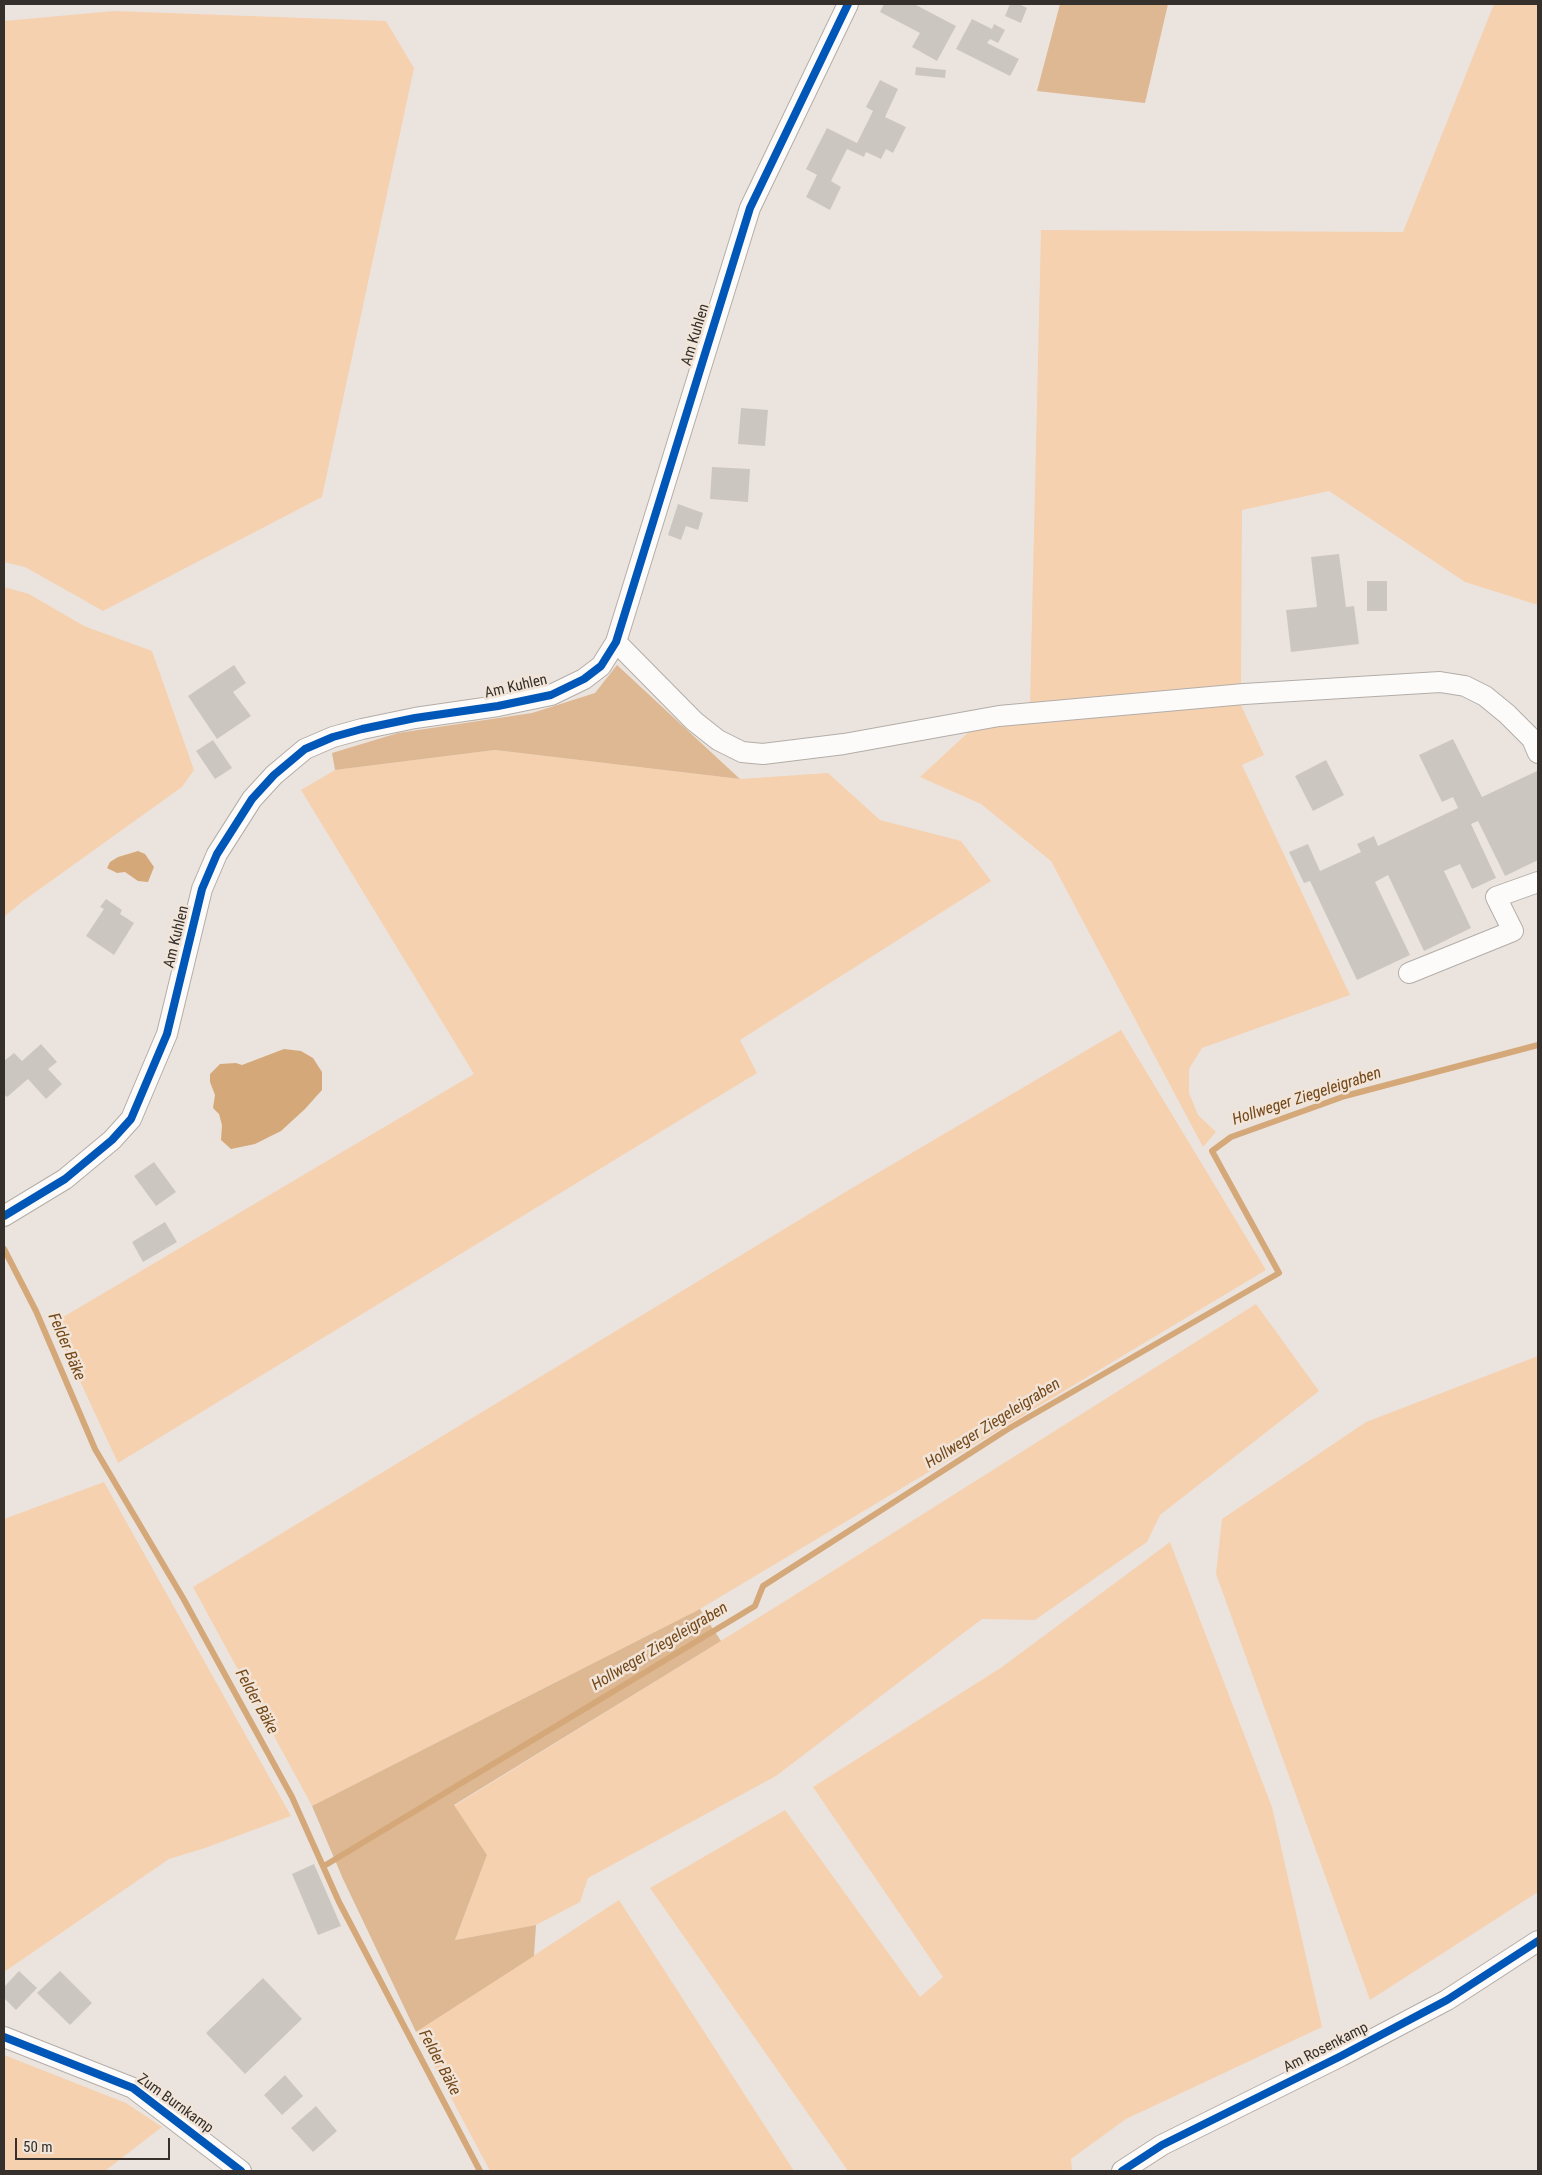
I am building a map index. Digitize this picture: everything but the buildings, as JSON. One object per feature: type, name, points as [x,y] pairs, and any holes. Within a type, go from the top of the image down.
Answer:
[{"type":"street","name":"Am Kuhlen","points":[[4,1216],[65,1179],[112,1140],[130,1119],[167,1034],[202,889],[217,854],[252,799],[274,775],[305,749],[333,737],[362,728],[498,706],[551,694],[584,679],[601,666],[616,642],[750,208],[848,4]]},
{"type":"street","points":[[616,642],[694,721],[718,740],[742,752],[763,754],[844,744],[999,716],[1244,694],[1440,682],[1465,686],[1485,696],[1507,714],[1532,740],[1538,753]]},
{"type":"street","points":[[1409,973],[1513,931],[1496,897],[1538,882]]},
{"type":"street","name":"Am Rosenkamp","points":[[1122,2171],[1162,2145],[1341,2056],[1447,2000],[1538,1942]]},
{"type":"street","name":"Zum Burnkamp","points":[[4,2037],[133,2088],[241,2171]]},
{"type":"shaded area","points":[[1060,4],[1168,4],[1145,103],[1037,91]]},
{"type":"shaded area","points":[[1494,4],[1538,4],[1538,605],[1465,582],[1329,491],[1242,510],[1241,688],[1030,703],[1041,230],[1403,232]]},
{"type":"shaded area","points":[[114,11],[386,21],[414,68],[322,497],[103,611],[25,567],[4,562],[4,21]]},
{"type":"shaded area","points":[[4,587],[29,594],[84,626],[152,651],[194,770],[182,787],[23,901],[4,917]]},
{"type":"shaded area","points":[[617,665],[740,779],[495,750],[335,770],[332,753],[398,733],[532,713],[595,693]]},
{"type":"shaded area","points":[[1240,703],[1264,755],[1242,765],[1350,995],[1202,1048],[1189,1069],[1189,1093],[1198,1115],[1216,1132],[1203,1147],[1051,861],[981,804],[920,777],[973,728]]},
{"type":"shaded area","points":[[495,750],[740,779],[828,773],[880,820],[961,841],[991,881],[740,1040],[757,1073],[118,1463],[53,1323],[474,1074],[301,790],[335,770]]},
{"type":"shaded area","points":[[138,851],[145,854],[154,867],[148,882],[138,881],[125,872],[117,873],[107,868],[110,862],[118,857]]},
{"type":"shaded area","points":[[1121,1030],[1266,1270],[700,1609],[312,1806],[193,1587],[847,1191]]},
{"type":"shaded area","points":[[284,1049],[301,1051],[313,1058],[322,1072],[322,1090],[281,1131],[255,1144],[231,1149],[221,1140],[222,1125],[219,1114],[213,1108],[215,1095],[210,1082],[210,1074],[220,1064],[236,1063],[242,1065]]},
{"type":"shaded area","points":[[1256,1304],[1319,1391],[1160,1515],[1147,1542],[1035,1620],[982,1619],[776,1776],[588,1878],[580,1902],[536,1925],[455,1940],[487,1855],[454,1806],[774,1608]]},
{"type":"shaded area","points":[[1538,1356],[1538,1892],[1370,2000],[1216,1574],[1222,1519],[1366,1422]]},
{"type":"shaded area","points":[[104,1482],[291,1816],[205,1848],[169,1859],[4,1972],[4,1519]]},
{"type":"shaded area","points":[[1170,1542],[1272,1807],[1322,2027],[1126,2119],[1071,2159],[1072,2171],[848,2171],[650,1888],[785,1810],[920,1997],[943,1977],[813,1787],[1002,1667]]},
{"type":"shaded area","points":[[700,1609],[721,1641],[454,1805],[487,1855],[455,1940],[536,1925],[534,1956],[416,2032],[343,1879],[312,1806]]},
{"type":"shaded area","points":[[619,1900],[794,2171],[490,2171],[416,2032]]},
{"type":"shaded area","points":[[4,2055],[126,2103],[162,2127],[105,2171],[4,2171]]},
{"type":"waterway","name":"Hollweger Ziegeleigraben","points":[[324,1866],[755,1606],[763,1586],[1008,1429],[1279,1273],[1212,1151],[1231,1137],[1345,1096],[1538,1045]]},
{"type":"waterway","name":"Felder Bäke","points":[[4,1249],[36,1311],[95,1449],[183,1598],[292,1797],[339,1902],[480,2171]]},
{"type":"cycle path","points":[[4,1216],[65,1179],[112,1140],[131,1119],[167,1034],[202,889],[217,854],[252,799],[274,775],[305,749],[333,737],[415,718],[498,706],[551,695],[584,679],[601,666],[616,642],[750,208],[848,4]]},
{"type":"cycle path","points":[[1122,2171],[1162,2145],[1341,2056],[1447,2000],[1538,1941]]},
{"type":"cycle path","points":[[4,2037],[133,2088],[241,2171]]}]
